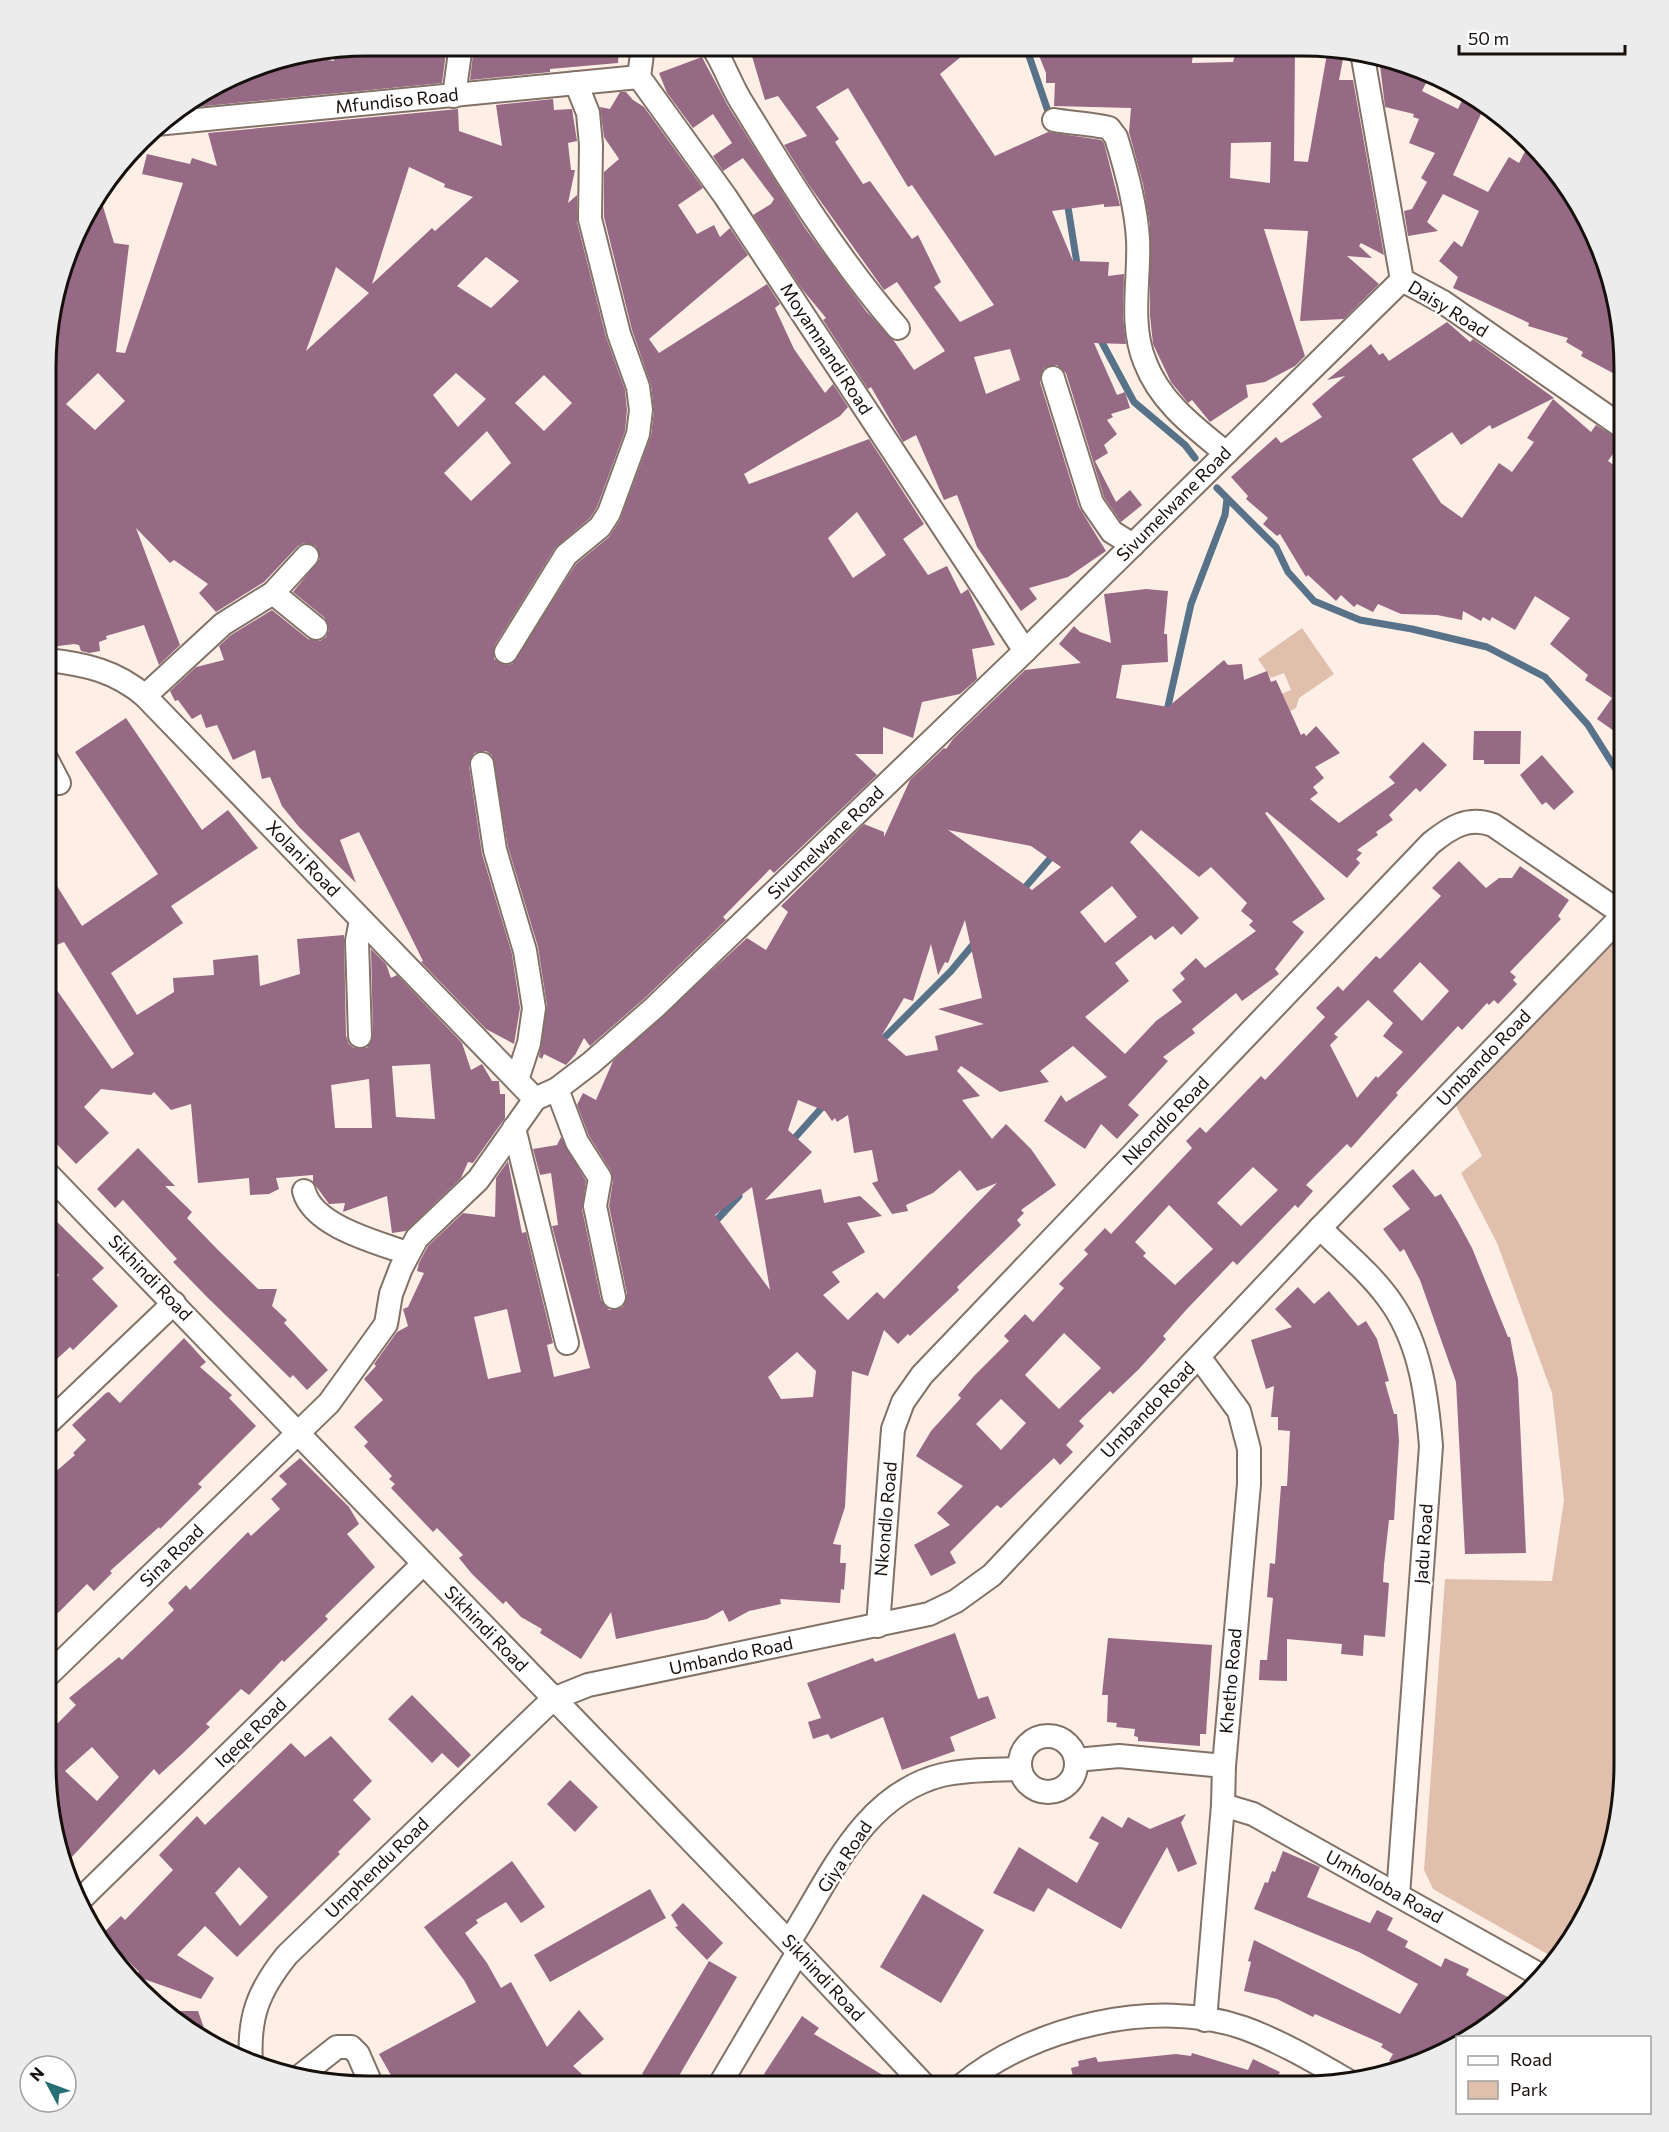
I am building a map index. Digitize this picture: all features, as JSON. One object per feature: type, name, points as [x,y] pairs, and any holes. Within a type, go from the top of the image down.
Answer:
[{"type":"street","points":[[454,96],[459,56]]},
{"type":"street","points":[[639,77],[642,56]]},
{"type":"street","points":[[717,56],[730,76],[741,103],[790,182],[874,300],[898,328]]},
{"type":"street","name":"Daisy Road","points":[[1364,61],[1402,280],[1443,302],[1614,421]]},
{"type":"street","name":"Mfundiso Road","points":[[174,122],[639,77]]},
{"type":"street","name":"Moyamnandi Road","points":[[639,77],[724,196],[1025,651]]},
{"type":"street","points":[[506,652],[566,555],[600,527],[609,513],[638,434],[641,410],[638,387],[619,334],[590,219],[591,145],[588,113],[576,83]]},
{"type":"street","points":[[1054,120],[1092,127],[1101,125],[1110,129],[1116,136],[1135,211],[1138,240],[1137,335],[1145,363],[1171,406],[1226,453]]},
{"type":"street","name":"Sivumelwane Road","points":[[299,1434],[329,1403],[375,1343],[386,1324],[391,1294],[407,1253],[417,1238],[478,1180],[535,1099],[557,1089],[655,1007],[1025,651],[1402,280]]},
{"type":"street","points":[[1053,378],[1092,503],[1112,532],[1133,545]]},
{"type":"street","points":[[145,696],[223,624],[273,593],[307,556]]},
{"type":"street","points":[[273,593],[316,628]]},
{"type":"street","name":"Xolani Road","points":[[56,661],[69,662],[126,680],[145,696],[535,1099]]},
{"type":"street","points":[[482,764],[495,850],[525,951],[534,1008],[529,1043],[517,1080]]},
{"type":"street","points":[[56,777],[59,783]]},
{"type":"street","name":"Nkondlo Road","points":[[878,1626],[893,1429],[903,1402],[922,1375],[1431,843],[1459,824],[1470,821],[1493,825],[1614,908]]},
{"type":"street","points":[[360,1036],[357,941],[362,920]]},
{"type":"street","name":"Umbando Road","points":[[553,1699],[588,1685],[929,1614],[956,1601],[992,1575],[1320,1228],[1614,923]]},
{"type":"street","points":[[557,1089],[577,1142],[600,1178],[595,1206],[614,1297]]},
{"type":"street","points":[[514,1128],[567,1343]]},
{"type":"street","name":"Sikhindi Road","points":[[56,1182],[916,2076]]},
{"type":"street","points":[[304,1191],[309,1205],[323,1216],[354,1234],[407,1253]]},
{"type":"street","name":"Jadu Road","points":[[1320,1228],[1360,1267],[1393,1305],[1413,1349],[1426,1392],[1431,1446],[1398,1894]]},
{"type":"street","points":[[56,1415],[174,1303]]},
{"type":"street","name":"Khetho Road","points":[[1199,1356],[1239,1411],[1249,1449],[1249,1484],[1224,1766],[1223,1805],[1205,2020]]},
{"type":"street","name":"Sina Road","points":[[56,1667],[299,1434]]},
{"type":"street","name":"Iqeqe Road","points":[[85,1896],[423,1564]]},
{"type":"street","name":"Umphendu Road","points":[[251,2054],[250,2031],[256,2005],[267,1979],[287,1955],[553,1699]]},
{"type":"street","points":[[1048,1736],[1066,1743],[1076,1760],[1076,1770],[1066,1786],[1048,1793],[1030,1786],[1020,1769],[1024,1750],[1039,1738],[1048,1736]]},
{"type":"street","points":[[1076,1760],[1139,1757],[1224,1766]]},
{"type":"street","name":"Giya Road","points":[[724,2076],[861,1826],[891,1798],[916,1784],[943,1775],[977,1770],[1020,1769]]},
{"type":"street","name":"Umholoba Road","points":[[1223,1805],[1253,1814],[1534,1972]]},
{"type":"street","points":[[976,2076],[1007,2056],[1058,2032],[1102,2021],[1157,2017],[1205,2020],[1244,2028],[1336,2075]]},
{"type":"street","points":[[307,2071],[337,2048],[351,2047],[358,2054],[368,2076]]},
{"type":"green space","points":[[1302,628],[1334,674],[1299,698],[1296,708],[1289,712],[1276,696],[1291,690],[1284,673],[1271,678],[1258,659]]},
{"type":"green space","points":[[1614,942],[1613,1785],[1608,1826],[1590,1884],[1572,1921],[1549,1955],[1433,1889],[1424,1870],[1445,1579],[1552,1581],[1564,1500],[1552,1393],[1497,1243],[1461,1173],[1482,1156],[1456,1106]]},
{"type":"building","points":[[347,56],[446,56],[442,83],[196,107],[229,88],[267,72],[306,61],[320,59],[334,61],[335,57]]},
{"type":"building","points":[[473,56],[618,56],[618,63],[470,80]]},
{"type":"building","points":[[752,56],[962,56],[940,74],[995,156],[1048,132],[1101,140],[1104,143],[1120,206],[1104,207],[1104,204],[1052,211],[1073,261],[1109,262],[1108,276],[1124,274],[1123,317],[1126,344],[1094,343],[1117,395],[1125,392],[1130,408],[1111,414],[1113,417],[1107,420],[1117,434],[1104,445],[1108,453],[1095,461],[1116,502],[1130,490],[1142,505],[1121,522],[1104,497],[1066,373],[1057,365],[1044,368],[1040,382],[1079,507],[1106,551],[1068,577],[1029,588],[1037,599],[1021,611],[977,547],[957,495],[944,500],[916,435],[903,442],[871,387],[868,389],[823,320],[826,318],[802,289],[753,215],[771,204],[774,199],[743,158],[723,171],[713,156],[732,143],[713,114],[693,128],[667,93],[659,73],[702,57],[728,106],[805,228],[866,311],[894,341],[914,370],[945,351],[897,282],[884,290],[809,185],[784,145],[807,136],[778,96],[765,100]],"holes":[[[848,88],[908,187],[912,185],[994,305],[960,322],[934,287],[941,282],[918,235],[912,239],[870,181],[863,184],[835,142],[839,139],[816,107]],[[1010,349],[1020,380],[986,394],[974,357]]]},
{"type":"building","points":[[1039,56],[1193,56],[1192,63],[1233,62],[1235,56],[1295,56],[1294,161],[1308,162],[1327,56],[1343,58],[1339,80],[1353,80],[1384,255],[1361,243],[1359,246],[1372,258],[1347,256],[1379,284],[1344,319],[1300,321],[1308,231],[1264,229],[1305,356],[1295,366],[1265,382],[1246,385],[1248,397],[1210,422],[1192,400],[1188,403],[1171,382],[1153,344],[1150,316],[1150,225],[1143,184],[1129,132],[1131,108],[1054,106],[1055,83],[1046,83],[1046,73]],"holes":[[[1271,142],[1270,183],[1230,178],[1231,143]]]},
{"type":"building","points":[[1380,65],[1427,82],[1422,91],[1458,109],[1462,100],[1482,113],[1453,175],[1488,192],[1509,157],[1519,163],[1525,151],[1549,177],[1572,211],[1597,267],[1608,306],[1614,374],[1581,356],[1583,352],[1566,342],[1568,338],[1528,326],[1529,323],[1453,288],[1458,277],[1439,261],[1454,241],[1462,247],[1479,211],[1443,194],[1427,222],[1438,231],[1408,236],[1404,211],[1412,209],[1427,182],[1421,178],[1435,153],[1409,143],[1419,119],[1413,117],[1414,114],[1385,107]]},
{"type":"building","points":[[620,92],[626,92],[644,107],[703,188],[678,205],[697,234],[714,225],[720,237],[730,228],[748,255],[649,339],[659,353],[767,284],[780,304],[775,308],[794,349],[825,393],[833,384],[848,407],[840,416],[744,474],[749,484],[869,439],[924,524],[903,539],[928,575],[947,566],[961,594],[968,589],[995,645],[972,649],[977,679],[960,694],[922,702],[913,738],[883,727],[883,754],[855,754],[877,775],[774,873],[770,869],[723,917],[726,920],[646,997],[590,1046],[584,1038],[575,1055],[566,1065],[544,1054],[542,1059],[539,1057],[547,1006],[538,947],[508,847],[492,755],[486,751],[474,753],[469,766],[482,854],[512,954],[520,1008],[514,1044],[486,1029],[421,962],[423,961],[359,832],[340,840],[356,883],[299,827],[282,806],[270,777],[262,779],[255,750],[233,760],[217,725],[206,728],[201,714],[192,719],[178,700],[175,701],[170,691],[196,667],[224,660],[219,646],[231,635],[272,610],[308,639],[320,641],[326,637],[329,630],[325,618],[293,592],[320,559],[316,546],[304,543],[298,546],[264,582],[216,612],[199,593],[208,584],[174,560],[170,563],[136,528],[180,645],[159,665],[144,625],[106,636],[107,639],[99,642],[100,651],[89,653],[81,651],[79,645],[74,644],[56,646],[56,347],[61,306],[72,267],[102,203],[114,243],[129,245],[116,352],[125,353],[183,183],[142,174],[147,154],[190,164],[192,158],[217,166],[208,133],[458,109],[459,131],[502,146],[496,105],[553,99],[554,110],[572,109],[577,141],[568,143],[571,170],[575,170],[568,203],[577,195],[577,222],[606,337],[625,390],[627,410],[625,431],[597,507],[590,518],[555,548],[495,645],[494,659],[505,665],[512,664],[576,564],[609,537],[620,520],[651,436],[654,411],[651,385],[632,330],[604,217],[604,172],[619,159],[604,137],[600,107],[610,109]],"holes":[[[409,167],[445,184],[444,187],[473,197],[435,231],[432,228],[372,284]],[[486,257],[519,281],[491,308],[457,286]],[[336,267],[369,293],[306,351]],[[98,373],[125,401],[95,430],[66,404]],[[456,373],[486,399],[458,427],[433,395]],[[544,375],[572,403],[544,431],[515,403]],[[487,431],[511,463],[471,501],[444,473]],[[857,512],[886,555],[853,578],[828,538]]]},
{"type":"building","points":[[1447,322],[1470,342],[1473,339],[1554,398],[1492,429],[1490,425],[1461,445],[1452,432],[1412,459],[1441,503],[1462,518],[1499,463],[1512,472],[1534,442],[1527,438],[1553,399],[1591,432],[1596,425],[1614,436],[1614,452],[1608,461],[1614,465],[1614,731],[1597,719],[1612,698],[1585,680],[1588,675],[1550,644],[1570,618],[1535,596],[1515,630],[1492,617],[1490,621],[1483,617],[1481,621],[1463,611],[1462,620],[1437,615],[1401,614],[1378,604],[1373,612],[1357,604],[1354,607],[1341,595],[1336,601],[1308,575],[1306,577],[1280,534],[1277,536],[1263,524],[1268,518],[1246,499],[1248,496],[1231,477],[1276,437],[1281,443],[1322,417],[1312,404],[1345,376],[1327,380],[1371,344],[1379,355],[1383,353],[1389,361]]},
{"type":"building","points":[[1146,589],[1168,591],[1164,634],[1167,634],[1168,662],[1122,665],[1116,698],[1168,707],[1224,660],[1228,665],[1242,664],[1244,680],[1267,671],[1271,682],[1276,680],[1301,735],[1304,733],[1306,736],[1316,726],[1340,753],[1315,767],[1324,778],[1313,787],[1318,793],[1310,799],[1339,823],[1395,783],[1389,777],[1423,742],[1447,765],[1420,792],[1416,788],[1389,815],[1393,820],[1376,832],[1378,835],[1357,850],[1362,853],[1356,859],[1360,863],[1347,878],[1267,812],[1265,813],[1325,899],[1292,922],[1304,932],[1275,969],[1279,974],[1242,1001],[1236,993],[1192,1029],[1195,1033],[1163,1057],[1168,1061],[1128,1105],[1139,1115],[1117,1139],[1101,1124],[1085,1149],[1044,1121],[1061,1095],[1066,1102],[1107,1077],[1073,1046],[1040,1071],[1049,1082],[1000,1092],[961,1066],[957,1071],[980,1096],[962,1100],[992,1139],[1006,1124],[1031,1149],[1056,1185],[1021,1210],[1024,1213],[1017,1220],[1021,1225],[957,1287],[959,1290],[910,1336],[908,1334],[898,1344],[884,1330],[868,1376],[852,1371],[845,1507],[833,1544],[841,1545],[840,1563],[846,1563],[844,1590],[841,1589],[840,1603],[780,1599],[781,1604],[749,1611],[729,1622],[723,1610],[707,1619],[616,1639],[611,1612],[581,1659],[540,1633],[542,1629],[521,1617],[506,1601],[503,1604],[472,1574],[459,1558],[463,1555],[437,1528],[433,1532],[391,1488],[395,1484],[389,1479],[392,1476],[364,1446],[368,1442],[354,1427],[383,1400],[364,1379],[376,1366],[374,1364],[397,1332],[408,1326],[403,1309],[408,1307],[424,1273],[417,1271],[419,1263],[428,1246],[463,1213],[495,1217],[496,1178],[508,1161],[522,1233],[526,1232],[553,1343],[547,1345],[554,1377],[590,1368],[552,1226],[558,1225],[551,1173],[540,1175],[533,1149],[557,1145],[561,1137],[586,1181],[582,1209],[601,1300],[609,1310],[623,1307],[627,1294],[609,1206],[613,1180],[611,1171],[589,1136],[577,1105],[583,1093],[596,1100],[613,1061],[747,938],[766,950],[788,912],[781,906],[864,824],[884,832],[884,837],[910,780],[944,748],[946,749],[953,739],[1025,670],[1081,663],[1059,644],[1074,626],[1080,632],[1111,643],[1104,594]],"holes":[[[948,830],[1031,846],[1061,867],[1032,890]],[[1141,830],[1199,877],[1211,867],[1247,903],[1241,911],[1253,921],[1249,925],[1256,931],[1205,968],[1196,958],[1180,973],[1185,979],[1172,990],[1182,1002],[1156,1021],[1125,1054],[1085,1017],[1129,981],[1115,963],[1151,935],[1155,940],[1173,926],[1181,935],[1199,918],[1130,842]],[[1112,886],[1137,917],[1105,943],[1080,912]],[[965,920],[982,998],[938,1009],[984,1024],[935,1036],[938,1050],[906,1056],[882,1035],[904,998],[913,1001],[931,944],[938,975],[945,962],[948,963]],[[798,1100],[825,1111],[832,1121],[835,1118],[837,1122],[848,1115],[854,1153],[872,1150],[878,1181],[872,1183],[892,1214],[908,1211],[906,1205],[933,1193],[960,1170],[977,1191],[997,1183],[884,1299],[877,1292],[848,1320],[823,1295],[840,1282],[832,1272],[865,1252],[847,1223],[882,1216],[860,1196],[824,1203],[821,1189],[765,1200],[812,1152],[788,1130]],[[752,1187],[756,1209],[770,1290],[715,1215]],[[507,1309],[521,1372],[488,1379],[474,1317]],[[797,1352],[816,1371],[813,1397],[781,1399],[768,1377]]]},
{"type":"building","points":[[126,718],[202,830],[228,810],[258,848],[171,906],[183,923],[111,973],[137,1015],[174,992],[173,978],[214,975],[213,960],[258,955],[260,986],[300,974],[297,939],[344,935],[346,1036],[349,1044],[354,1048],[367,1048],[373,1036],[371,949],[386,964],[391,978],[397,975],[462,1043],[471,1070],[482,1064],[492,1081],[499,1081],[500,1094],[505,1094],[505,1118],[473,1163],[468,1162],[461,1178],[406,1231],[392,1233],[387,1196],[343,1212],[345,1203],[329,1204],[313,1182],[313,1175],[276,1178],[279,1189],[269,1194],[250,1195],[249,1178],[198,1183],[191,1104],[171,1110],[154,1092],[151,1095],[101,1089],[84,1107],[109,1133],[76,1164],[56,1143],[56,989],[112,1069],[134,1054],[64,942],[56,945],[56,884],[82,926],[158,874],[75,752]],"holes":[[[430,1064],[435,1119],[396,1117],[392,1066]],[[369,1079],[372,1128],[335,1128],[331,1085]]]},
{"type":"building","points":[[1474,731],[1521,731],[1520,764],[1484,764],[1484,760],[1473,760]]},
{"type":"building","points":[[1542,755],[1574,792],[1554,810],[1546,802],[1542,805],[1520,775]]},
{"type":"building","points":[[1459,861],[1486,888],[1499,878],[1512,878],[1520,866],[1569,900],[1558,916],[1561,919],[1510,972],[1516,977],[1513,980],[1517,984],[1498,1004],[1494,1000],[1489,1005],[1487,1003],[1462,1030],[1458,1026],[1396,1093],[1398,1095],[1351,1148],[1347,1144],[1306,1185],[1313,1191],[1298,1208],[1295,1205],[1237,1265],[1233,1261],[1163,1336],[1166,1339],[1139,1369],[1113,1394],[1110,1391],[1079,1421],[1084,1426],[1066,1445],[1073,1452],[1060,1465],[1054,1458],[1001,1508],[997,1505],[950,1552],[956,1563],[931,1576],[914,1545],[950,1525],[937,1513],[963,1486],[916,1456],[931,1431],[961,1398],[958,1395],[974,1376],[1009,1341],[1004,1336],[1025,1314],[1033,1322],[1064,1288],[1059,1284],[1088,1254],[1084,1250],[1105,1228],[1111,1234],[1192,1148],[1186,1141],[1200,1127],[1206,1133],[1261,1076],[1265,1080],[1325,1017],[1316,1008],[1338,986],[1343,991],[1376,956],[1380,959],[1441,896],[1432,888]],"holes":[[[1420,962],[1449,991],[1422,1021],[1393,991]],[[1368,1000],[1393,1023],[1383,1036],[1403,1052],[1378,1078],[1376,1076],[1357,1098],[1330,1045],[1338,1037],[1334,1034]],[[1253,1167],[1278,1190],[1241,1226],[1217,1203]],[[1169,1205],[1213,1249],[1175,1285],[1143,1256],[1146,1253],[1135,1242]],[[1064,1333],[1101,1368],[1059,1409],[1025,1375]],[[1001,1399],[1026,1423],[1001,1450],[976,1424]]]},
{"type":"building","points":[[138,1148],[175,1186],[165,1186],[192,1212],[187,1218],[217,1249],[258,1289],[277,1289],[272,1306],[287,1320],[284,1323],[328,1370],[307,1390],[293,1375],[290,1378],[173,1262],[177,1259],[123,1200],[115,1208],[97,1189]]},
{"type":"building","points":[[1413,1169],[1435,1197],[1441,1194],[1458,1222],[1472,1248],[1508,1337],[1510,1337],[1518,1379],[1526,1553],[1465,1554],[1456,1382],[1420,1280],[1404,1249],[1400,1252],[1383,1229],[1410,1209],[1392,1186]]},
{"type":"building","points":[[56,1221],[104,1268],[92,1279],[118,1306],[73,1350],[70,1347],[56,1360],[56,1278],[59,1275],[56,1272]]},
{"type":"building","points":[[1298,1287],[1314,1304],[1329,1291],[1358,1326],[1366,1321],[1377,1339],[1389,1381],[1385,1382],[1394,1414],[1397,1414],[1399,1441],[1394,1520],[1389,1520],[1384,1565],[1383,1582],[1389,1583],[1385,1637],[1364,1635],[1363,1656],[1341,1654],[1342,1644],[1287,1639],[1287,1681],[1259,1680],[1260,1660],[1267,1660],[1273,1598],[1267,1597],[1270,1563],[1275,1564],[1281,1486],[1287,1486],[1290,1431],[1278,1430],[1278,1417],[1271,1417],[1274,1386],[1266,1389],[1251,1340],[1292,1327],[1275,1309]]},
{"type":"building","points":[[184,1338],[206,1362],[200,1367],[232,1395],[229,1398],[256,1426],[198,1484],[202,1487],[160,1529],[159,1527],[110,1571],[112,1573],[94,1591],[87,1584],[58,1613],[56,1611],[56,1471],[75,1455],[73,1453],[86,1440],[72,1425],[106,1393],[109,1392],[120,1403]]},
{"type":"building","points":[[300,1458],[349,1507],[359,1524],[347,1534],[375,1567],[325,1616],[328,1619],[284,1662],[282,1660],[249,1695],[241,1689],[206,1724],[210,1727],[182,1754],[159,1775],[154,1769],[70,1859],[61,1826],[56,1785],[56,1725],[76,1705],[69,1698],[119,1657],[122,1660],[174,1610],[168,1603],[186,1585],[190,1590],[248,1532],[251,1536],[280,1509],[271,1499],[287,1484],[279,1476]],"holes":[[[92,1747],[119,1777],[97,1801],[65,1771]]]},
{"type":"building","points":[[955,1633],[978,1699],[988,1696],[996,1718],[950,1737],[955,1751],[902,1770],[883,1717],[831,1739],[828,1734],[813,1739],[808,1722],[821,1718],[807,1683],[873,1658],[875,1662]]},
{"type":"building","points":[[1108,1638],[1212,1645],[1206,1734],[1200,1734],[1200,1746],[1138,1741],[1138,1737],[1134,1736],[1135,1729],[1116,1727],[1117,1723],[1107,1722],[1108,1695],[1102,1695]]},
{"type":"building","points":[[412,1695],[471,1755],[458,1768],[442,1753],[432,1763],[388,1719]]},
{"type":"building","points":[[331,1736],[372,1781],[353,1800],[371,1819],[338,1852],[340,1854],[237,1957],[205,1926],[177,1955],[214,1978],[201,1999],[140,1978],[137,1974],[139,1972],[114,1946],[104,1932],[121,1916],[125,1920],[173,1870],[159,1855],[197,1816],[205,1825],[291,1743],[305,1757]],"holes":[[[239,1867],[268,1897],[240,1926],[215,1893]]]},
{"type":"building","points":[[570,1780],[598,1807],[575,1832],[547,1804]]},
{"type":"building","points":[[1186,1814],[1181,1823],[1197,1864],[1178,1872],[1167,1847],[1121,1929],[1048,1888],[1034,1912],[993,1893],[1019,1847],[1077,1883],[1099,1843],[1089,1838],[1102,1816],[1122,1828],[1128,1817],[1150,1829]]},
{"type":"building","points":[[1283,1851],[1320,1867],[1307,1897],[1370,1923],[1377,1910],[1393,1918],[1387,1930],[1408,1941],[1405,1947],[1441,1967],[1445,1958],[1469,1969],[1466,1975],[1509,1998],[1458,2035],[1421,2053],[1393,2063],[1389,2061],[1393,2054],[1381,2047],[1383,2044],[1315,2014],[1313,2017],[1277,1999],[1244,1991],[1251,1962],[1248,1961],[1254,1940],[1400,2014],[1418,1984],[1359,1952],[1254,1909],[1265,1882],[1268,1883],[1272,1871],[1275,1872]]},
{"type":"building","points":[[512,1861],[545,1907],[521,1923],[506,1902],[476,1920],[478,1923],[465,1933],[487,1963],[501,1988],[511,1982],[547,2047],[579,2010],[604,2039],[573,2066],[584,2076],[391,2076],[379,2054],[476,2002],[464,1980],[424,1927]]},
{"type":"building","points":[[650,1889],[666,1918],[550,1982],[534,1955]]},
{"type":"building","points":[[923,1894],[984,1930],[941,2003],[880,1967]]},
{"type":"building","points":[[683,1903],[723,1943],[707,1960],[675,1927],[678,1926],[671,1915]]},
{"type":"building","points":[[709,1961],[737,1977],[679,2076],[646,2076],[642,2074]]},
{"type":"building","points":[[176,2011],[198,2011],[204,2028],[201,2029]]},
{"type":"building","points":[[802,2016],[819,2028],[814,2034],[884,2076],[767,2076],[764,2074]]},
{"type":"building","points":[[1192,2053],[1248,2070],[1253,2059],[1280,2072],[1278,2076],[1073,2076],[1071,2068],[1079,2066],[1078,2061],[1096,2057],[1098,2062],[1176,2054],[1191,2056]]},
{"type":"waterway","points":[[1029,56],[1051,120]]},
{"type":"waterway","points":[[1067,201],[1078,270]]},
{"type":"waterway","points":[[1098,335],[1134,402],[1185,445],[1195,458]]},
{"type":"waterway","points":[[1217,488],[1276,547],[1288,572],[1314,601],[1360,620],[1412,629],[1487,647],[1545,677],[1588,725],[1614,766]]},
{"type":"waterway","points":[[1166,715],[1191,604],[1225,515],[1227,499]]},
{"type":"waterway","points":[[1022,891],[1054,854]]},
{"type":"waterway","points":[[878,1044],[951,971],[976,941]]},
{"type":"waterway","points":[[791,1142],[825,1104]]},
{"type":"waterway","points":[[712,1225],[739,1196]]}]
